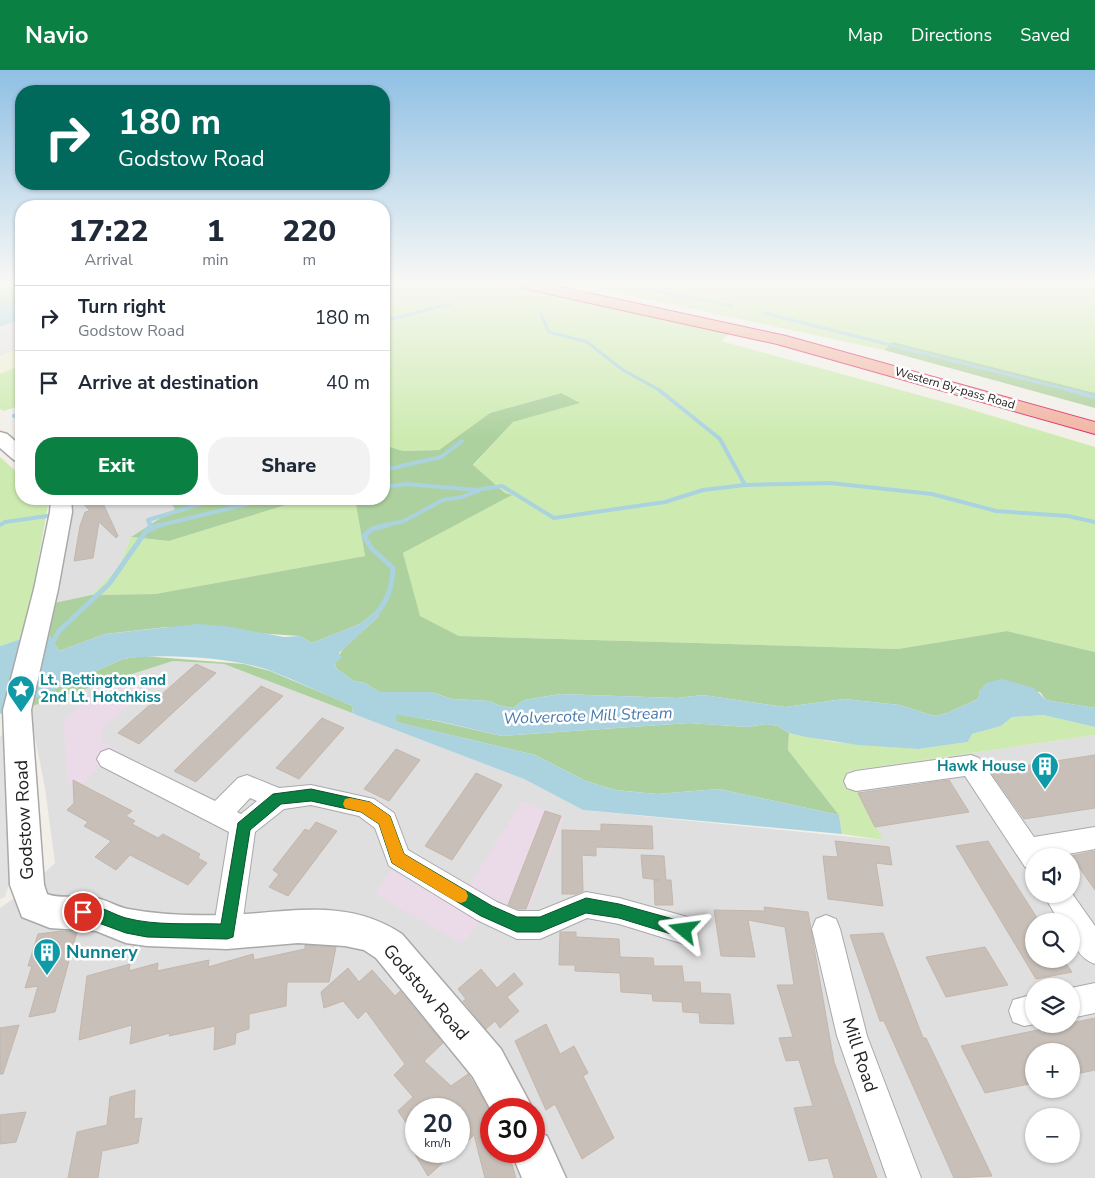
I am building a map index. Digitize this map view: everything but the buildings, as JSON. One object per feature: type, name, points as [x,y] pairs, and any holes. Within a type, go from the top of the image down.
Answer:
[{"type":"highway","name":"Western By-pass Road","points":[[756,335],[1095,428]]},
{"type":"highway","name":"Western By-pass Road","points":[[794,335],[1095,414]]},
{"type":"street","points":[[0,438],[15,451]]},
{"type":"street","name":"Godstow Road","points":[[61,505],[36,636],[18,710],[26,877],[34,905],[50,912],[96,914],[126,926],[147,929],[227,932],[298,926],[345,929],[371,934],[389,946],[463,1034],[487,1063],[507,1098]]},
{"type":"street","points":[[109,759],[219,813],[243,827]]},
{"type":"street","points":[[856,781],[971,765],[1026,848]]},
{"type":"street","points":[[219,813],[247,785],[278,798],[311,795],[365,807],[385,820],[398,858],[486,911],[517,924],[540,925],[586,905],[619,911],[684,930]]},
{"type":"street","points":[[227,932],[243,827],[278,798]]},
{"type":"street","points":[[1057,848],[1095,838]]},
{"type":"street","points":[[1063,903],[1095,950]]},
{"type":"street","name":"Mill Road","points":[[826,929],[852,1036],[904,1178]]},
{"type":"street","points":[[1080,1001],[1095,998]]},
{"type":"street","points":[[537,1163],[544,1178]]},
{"type":"shaded area","points":[[0,335],[15,335],[15,350],[0,356]]},
{"type":"shaded area","points":[[69,505],[173,505],[176,509],[131,537],[119,567],[91,595],[54,603]]},
{"type":"shaded area","points":[[173,661],[224,664],[524,779],[583,810],[882,840],[847,771],[1095,735],[1095,1178],[0,1178],[0,908],[26,890],[55,863],[45,788],[29,707]]},
{"type":"shaded area","points":[[117,676],[147,690],[103,727],[102,742],[119,750],[77,789],[68,784],[63,720]]},
{"type":"shaded area","points":[[6,735],[9,884],[5,897],[0,899],[0,736]]},
{"type":"shaded area","points":[[522,801],[564,818],[525,918],[467,890]]},
{"type":"shaded area","points":[[390,870],[480,921],[462,944],[375,894]]},
{"type":"green space","points":[[390,335],[728,335],[721,341],[959,406],[1095,447],[1095,652],[1007,631],[898,649],[459,636],[419,616],[403,553],[511,495],[505,493],[473,466],[513,422],[579,403],[560,393],[490,413],[439,450],[403,451],[390,447]]},
{"type":"green space","points":[[813,335],[1095,335],[1095,393],[893,342],[884,350]]},
{"type":"green space","points":[[893,342],[1095,393],[1095,408],[884,350]]},
{"type":"green space","points":[[15,350],[15,368],[0,374],[0,356]]},
{"type":"green space","points":[[15,368],[15,407],[4,411],[0,409],[0,374]]},
{"type":"green space","points":[[561,393],[580,403],[513,422],[473,465],[505,493],[512,495],[403,553],[420,616],[459,636],[898,649],[1007,631],[1095,652],[1095,708],[1046,700],[1040,692],[980,690],[978,699],[947,713],[934,716],[900,705],[844,699],[785,707],[703,695],[677,698],[560,694],[524,700],[513,708],[490,701],[452,699],[431,692],[379,692],[365,683],[354,681],[337,669],[334,663],[343,649],[379,616],[375,612],[360,624],[312,643],[300,636],[167,627],[105,634],[59,651],[49,636],[54,603],[91,595],[155,594],[365,556],[356,505],[390,505],[390,447],[403,451],[439,450],[490,413]]},
{"type":"green space","points":[[0,457],[15,471],[15,505],[48,505],[24,638],[0,646]]},
{"type":"green space","points":[[172,505],[286,505],[169,541],[131,537],[175,509]]},
{"type":"green space","points":[[286,505],[356,505],[365,556],[155,594],[91,595],[119,567],[131,537],[169,541]]},
{"type":"green space","points":[[143,656],[244,664],[270,671],[353,706],[352,713],[224,664],[173,661],[29,707],[28,701],[123,659]]},
{"type":"green space","points":[[396,714],[502,736],[689,723],[748,727],[766,724],[778,726],[789,733],[788,750],[839,815],[719,789],[657,794],[615,790],[586,781],[535,755],[396,722]]},
{"type":"green space","points":[[1043,715],[1095,727],[1095,735],[848,771],[883,840],[842,834],[839,815],[788,750],[789,733],[833,742],[918,749],[968,742],[972,734],[1001,726],[1012,717]]},
{"type":"water","name":"Wolvercote Mill Stream","points":[[375,612],[379,616],[339,653],[342,658],[334,664],[337,669],[354,681],[365,683],[379,692],[431,692],[452,699],[490,701],[513,708],[524,700],[560,694],[677,698],[703,695],[785,707],[844,699],[900,705],[934,716],[947,713],[978,699],[980,690],[986,683],[1002,679],[1034,688],[1046,700],[1095,708],[1095,727],[1043,715],[1012,717],[1001,726],[972,734],[968,742],[918,749],[858,745],[806,737],[789,733],[778,726],[766,724],[748,727],[689,723],[502,736],[438,721],[396,715],[397,722],[535,755],[586,781],[615,790],[657,794],[719,789],[839,815],[842,834],[583,810],[524,779],[352,713],[353,706],[281,675],[256,666],[218,659],[157,656],[123,659],[0,714],[0,646],[24,638],[49,636],[59,651],[105,634],[197,624],[225,626],[284,637],[300,636],[312,643],[360,624]]},
{"type":"waterway","points":[[559,335],[587,342],[623,370],[661,391]]},
{"type":"waterway","points":[[850,335],[1073,391]]},
{"type":"waterway","points":[[659,390],[720,439],[745,485]]},
{"type":"waterway","points":[[1069,390],[1095,397]]},
{"type":"waterway","points":[[390,469],[441,457],[462,441]]},
{"type":"waterway","points":[[745,485],[830,483],[932,494],[996,511],[1068,516],[1095,522]]},
{"type":"waterway","points":[[390,486],[406,484],[476,490],[502,486],[554,518],[665,502],[703,490],[745,485]]},
{"type":"waterway","points":[[382,526],[404,521],[443,500],[462,497],[478,491]]},
{"type":"waterway","points":[[151,526],[148,520],[197,505]]},
{"type":"waterway","points":[[159,526],[243,505]]},
{"type":"waterway","points":[[0,525],[5,522],[47,516]]},
{"type":"waterway","points":[[372,618],[388,595],[393,568],[372,549],[364,536],[372,529],[387,525]]},
{"type":"waterway","points":[[152,529],[159,526]]},
{"type":"waterway","points":[[51,645],[59,631],[109,584],[146,531],[152,529]]},
{"type":"slow traffic","points":[[350,804],[365,807],[385,820],[398,858],[461,896]]},
{"type":"place","name":"Lt. Bettington and 2nd Lt. Hotchkiss","points":[[21,713]]},
{"type":"place","name":"Hawk House","points":[[1045,790]]},
{"type":"place","name":"Nunnery","points":[[47,976]]},
{"type":"route","points":[[83,912],[96,914],[126,926],[147,929],[227,932],[243,827],[278,798],[311,795],[365,807],[385,820],[398,858],[486,911],[517,924],[540,925],[586,905],[619,911],[684,930]]}]
